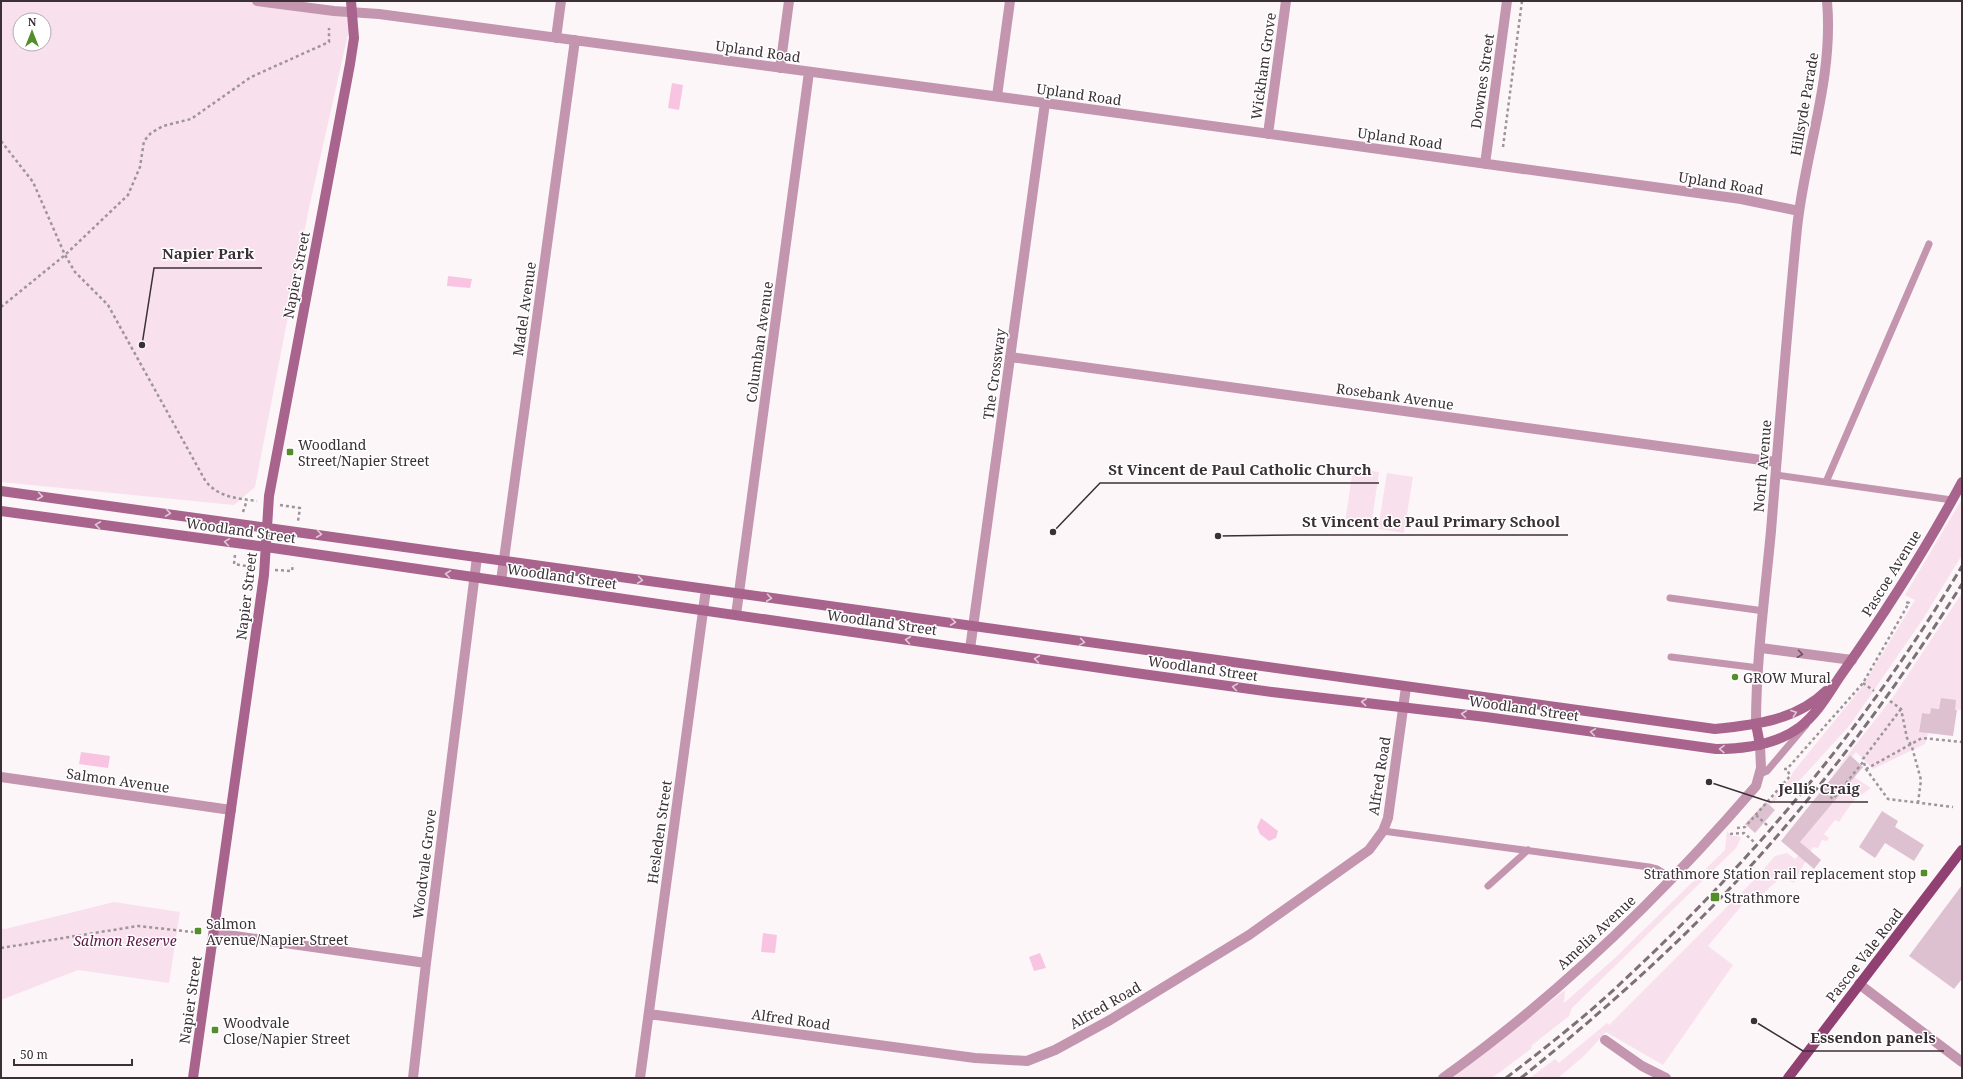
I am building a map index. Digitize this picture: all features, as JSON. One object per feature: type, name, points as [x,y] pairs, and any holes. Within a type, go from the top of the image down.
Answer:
[{"type":"main road","name":"Napier Street","points":[[194,1078],[264,575],[269,496],[350,64],[354,38],[351,1]]},
{"type":"main road","name":"Pascoe Avenue","points":[[1760,745],[1786,736],[1810,719],[1821,707],[1840,676],[1895,596],[1962,482]]},
{"type":"main road","name":"Woodland Street","points":[[1,491],[739,594],[974,625],[1138,650],[1715,730],[1756,724]]},
{"type":"main road","name":"Woodland Street","points":[[1,511],[266,547],[1272,692],[1403,706],[1716,749],[1742,748],[1760,745]]},
{"type":"main road","name":"Pascoe Avenue","points":[[1756,724],[1803,710],[1820,698],[1840,676]]},
{"type":"main road","points":[[1756,724],[1760,745]]},
{"type":"main road","name":"Pascoe Vale Road","points":[[1788,1078],[1962,850]]},
{"type":"street","name":"Upland Road","points":[[257,1],[334,12],[353,12],[575,40],[997,96],[1741,199],[1799,211]]},
{"type":"street","points":[[556,38],[561,1]]},
{"type":"street","points":[[780,68],[789,1]]},
{"type":"street","points":[[997,96],[1010,1]]},
{"type":"street","name":"Wickham Grove","points":[[1268,134],[1286,1]]},
{"type":"street","name":"Downes Street","points":[[1485,164],[1507,1]]},
{"type":"street","name":"Hillsyde Parade","points":[[1799,211],[1826,71],[1829,32],[1827,1]]},
{"type":"street","name":"Madel Avenue","points":[[501,581],[575,40]]},
{"type":"street","name":"Columban Avenue","points":[[736,615],[809,72]]},
{"type":"street","name":"The Crossway","points":[[970,649],[1045,103]]},
{"type":"street","name":"North Avenue","points":[[1756,724],[1759,668],[1776,462],[1799,211]]},
{"type":"street","name":"Rosebank Avenue","points":[[1010,357],[1776,462]]},
{"type":"street","name":"Woodvale Grove","points":[[414,1078],[426,963],[477,557]]},
{"type":"street","name":"Hesleden Street","points":[[640,1078],[706,589]]},
{"type":"street","points":[[1761,648],[1852,660]]},
{"type":"street","name":"Alfred Road","points":[[649,1014],[975,1058],[1027,1061],[1055,1050],[1110,1020],[1249,935],[1369,850],[1383,831],[1391,802],[1406,687]]},
{"type":"street","name":"Amelia Avenue","points":[[1443,1078],[1534,1006],[1583,964],[1673,879],[1756,786],[1760,774],[1760,745]]},
{"type":"street","name":"Salmon Avenue","points":[[1,777],[231,810]]},
{"type":"street","points":[[214,933],[426,963]]},
{"type":"street","points":[[1859,984],[1962,1062]]},
{"type":"street","points":[[1605,1040],[1642,1066],[1666,1078]]},
{"type":"lane","points":[[1826,482],[1929,244]]},
{"type":"lane","points":[[1776,475],[1952,500]]},
{"type":"lane","points":[[1670,598],[1764,611]]},
{"type":"lane","points":[[1671,657],[1759,668]]},
{"type":"lane","points":[[1760,774],[1767,771],[1773,765],[1803,730],[1810,719]]},
{"type":"lane","points":[[1383,831],[1649,867],[1657,869],[1673,879]]},
{"type":"lane","points":[[1488,886],[1528,850]]},
{"type":"path","points":[[1503,147],[1522,1]]},
{"type":"path","points":[[1,307],[65,255],[128,195],[140,167],[144,141],[151,133],[164,126],[191,119],[251,77],[329,42],[329,28]]},
{"type":"path","points":[[1,141],[33,182],[65,255],[75,272],[108,306],[206,482],[215,492],[228,497],[247,500]]},
{"type":"path","points":[[1787,769],[1863,683],[1909,603],[1895,596]]},
{"type":"path","points":[[1863,683],[1874,691]]},
{"type":"path","points":[[1890,702],[1901,708]]},
{"type":"path","points":[[1901,708],[1907,738],[1911,744],[1920,780],[1918,803]]},
{"type":"path","points":[[1821,789],[1833,799],[1863,762],[1863,759],[1901,708]]},
{"type":"path","points":[[1866,770],[1922,738],[1962,742]]},
{"type":"path","points":[[1863,762],[1866,770],[1888,798],[1952,807]]},
{"type":"path","points":[[1773,765],[1776,768],[1787,769]]},
{"type":"path","points":[[1754,842],[1744,833],[1732,834],[1730,828],[1745,827],[1790,776],[1787,769]]},
{"type":"path","points":[[1756,815],[1768,826]]},
{"type":"path","points":[[1,948],[138,926],[214,933]]},
{"type":"green space","points":[[1,1],[257,1],[353,12],[309,208],[255,487],[234,505],[1,482]]},
{"type":"green space","points":[[1353,468],[1379,472],[1371,527],[1345,523]]},
{"type":"green space","points":[[1387,473],[1413,477],[1404,533],[1378,529]]},
{"type":"green space","points":[[1962,499],[1962,555],[1923,619],[1850,725],[1799,781],[1770,805],[1768,804],[1862,687],[1915,600],[1905,595]]},
{"type":"green space","points":[[1962,593],[1962,710],[1931,708],[1930,714],[1922,713],[1919,731],[1928,733],[1925,744],[1873,769],[1856,752],[1852,757],[1850,755],[1829,779],[1893,697]]},
{"type":"green space","points":[[1854,777],[1871,788],[1853,801],[1839,822],[1835,820],[1824,834],[1829,838],[1827,841],[1822,840],[1818,848],[1813,847],[1794,883],[1781,877],[1754,902],[1748,898],[1708,946],[1733,965],[1663,1065],[1606,1032],[1584,1056],[1558,1078],[1530,1078],[1555,1059],[1559,1063],[1607,1023],[1609,1025],[1756,878],[1775,856],[1787,853],[1795,859],[1806,847],[1800,842]]},
{"type":"green space","points":[[1727,831],[1731,836],[1738,836],[1741,838],[1736,848],[1572,1008],[1569,1016],[1531,1046],[1532,1048],[1492,1078],[1452,1078],[1565,990],[1564,1003],[1615,958],[1725,850]]},
{"type":"green space","name":"Salmon Reserve","points":[[114,902],[180,912],[169,983],[78,970],[1,1000],[1,928],[5,929]]},
{"type":"shaded area","points":[[672,83],[683,85],[679,110],[668,108]]},
{"type":"shaded area","points":[[448,276],[472,279],[470,288],[447,286]]},
{"type":"shaded area","points":[[81,752],[110,756],[108,768],[79,764]]},
{"type":"shaded area","points":[[1261,818],[1278,831],[1276,838],[1269,841],[1260,834],[1257,827]]},
{"type":"shaded area","points":[[763,933],[777,935],[775,953],[761,952]]},
{"type":"shaded area","points":[[1040,953],[1046,968],[1034,971],[1029,957]]},
{"type":"building","points":[[1941,698],[1956,700],[1955,710],[1957,710],[1953,736],[1919,732],[1922,713],[1930,714],[1931,708],[1939,709]]},
{"type":"building","points":[[1850,755],[1863,767],[1800,842],[1821,860],[1814,869],[1781,841]]},
{"type":"building","points":[[1766,802],[1775,810],[1755,833],[1745,824]]},
{"type":"building","points":[[1882,811],[1898,821],[1895,827],[1924,845],[1914,861],[1885,843],[1875,858],[1859,847]]},
{"type":"building","points":[[1962,885],[1962,979],[1954,989],[1909,956]]},
{"type":"railway","points":[[1506,1078],[1550,1044],[1621,983],[1670,936],[1763,838],[1848,734],[1888,679],[1962,566]]},
{"type":"railway","points":[[1521,1078],[1586,1024],[1649,968],[1728,891],[1765,850],[1836,765],[1869,721],[1901,676],[1962,584]]},
{"type":"place","name":"Napier Park","points":[[142,345]]},
{"type":"place","name":"Woodland Street/Napier Street","points":[[290,452]]},
{"type":"place","name":"St Vincent de Paul Catholic Church","points":[[1053,532]]},
{"type":"place","name":"St Vincent de Paul Primary School","points":[[1218,536]]},
{"type":"place","name":"GROW Mural","points":[[1735,677]]},
{"type":"place","name":"Jellis Craig","points":[[1709,782]]},
{"type":"place","name":"Strathmore Station rail replacement stop","points":[[1924,873]]},
{"type":"place","name":"Strathmore","points":[[1715,897]]},
{"type":"place","name":"Salmon Avenue/Napier Street","points":[[198,931]]},
{"type":"place","name":"Essendon panels","points":[[1754,1021]]},
{"type":"place","name":"Woodvale Close/Napier Street","points":[[215,1030]]}]
